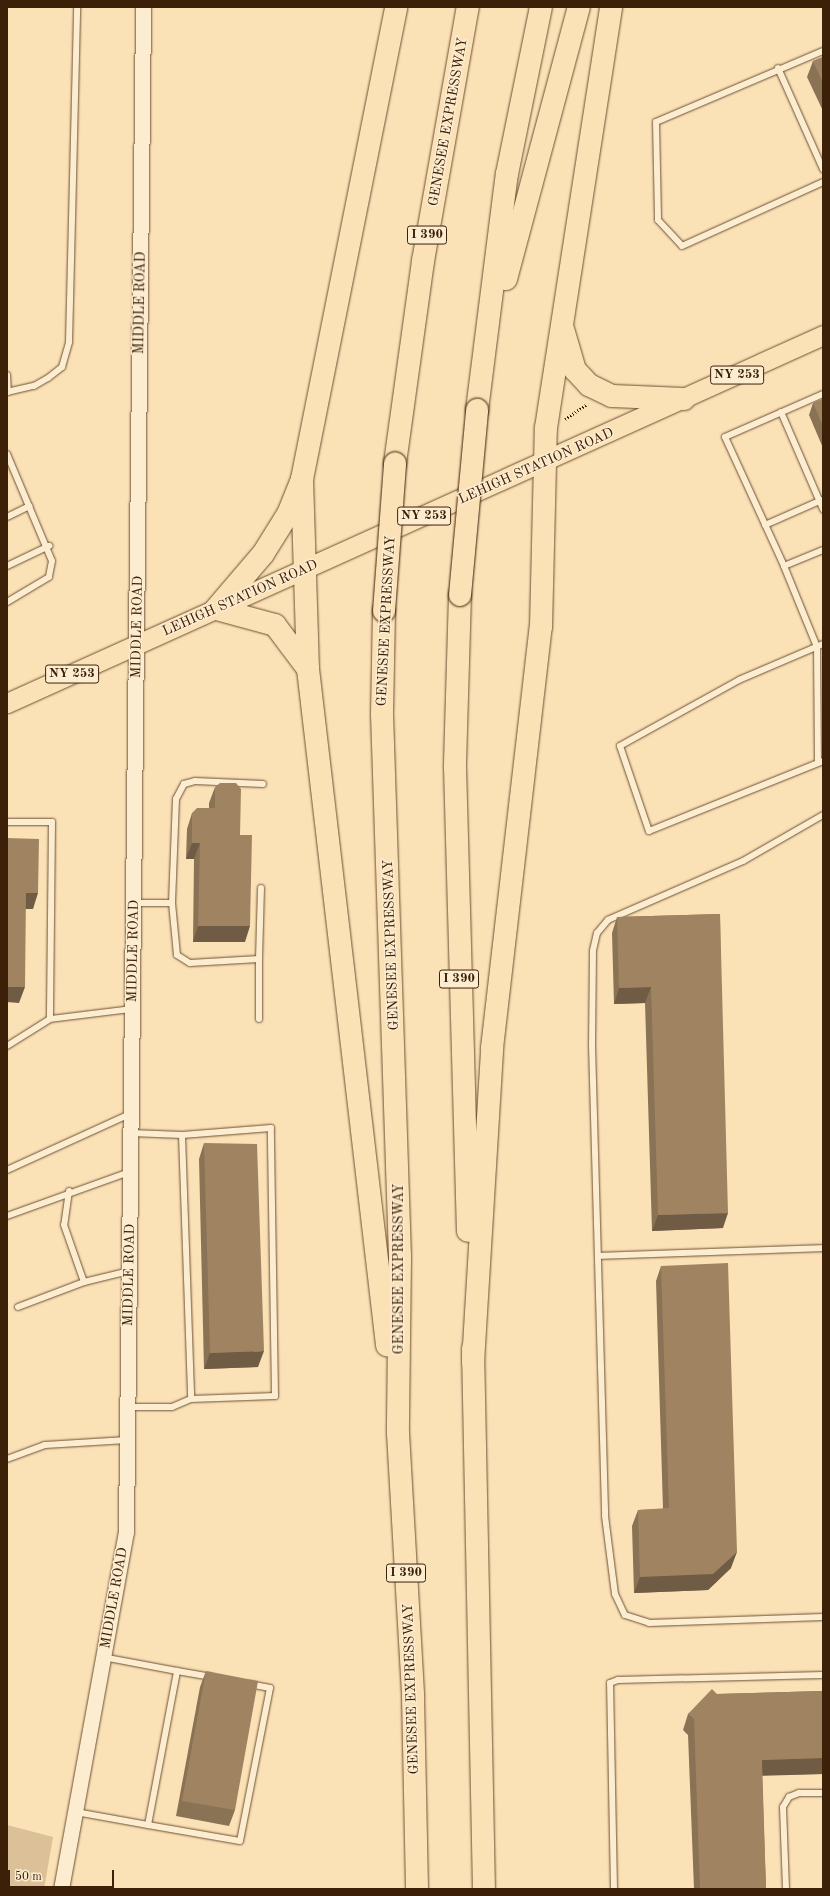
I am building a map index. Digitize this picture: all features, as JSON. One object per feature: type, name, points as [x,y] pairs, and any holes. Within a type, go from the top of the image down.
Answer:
[{"type":"highway","points":[[308,669],[275,625],[216,609],[263,554],[288,514],[302,479],[396,7]]},
{"type":"highway","name":"GENESEE EXPRESSWAY","points":[[417,1889],[413,1696],[398,1433],[400,1250],[382,714],[384,611],[395,463],[422,261],[468,7]]},
{"type":"highway","name":"I 390","points":[[484,1889],[473,1362],[456,852],[460,595],[477,410],[487,350],[507,174],[541,7]]},
{"type":"highway","points":[[487,350],[579,7]]},
{"type":"highway","points":[[473,1362],[492,1048],[541,627],[546,428],[561,322],[582,210],[611,7]]},
{"type":"highway","points":[[561,322],[575,370],[589,385],[612,396],[684,399]]},
{"type":"highway","points":[[302,479],[302,570],[308,669],[398,1433]]},
{"type":"main road","name":"LEHIGH STATION ROAD","points":[[7,703],[823,335]]},
{"type":"street","name":"MIDDLE ROAD","points":[[61,1889],[126,1532],[143,7]]},
{"type":"lane","points":[[7,375],[7,392],[34,386],[48,378],[62,367],[68,342],[77,7]]},
{"type":"lane","points":[[823,51],[778,68],[656,122],[658,220],[682,246],[823,182]]},
{"type":"lane","points":[[778,68],[823,169]]},
{"type":"lane","points":[[820,646],[740,680],[620,746],[649,831],[821,761],[820,646],[725,437],[823,394]]},
{"type":"lane","points":[[781,412],[821,501],[823,509]]},
{"type":"lane","points":[[7,454],[48,546],[52,561],[50,577],[7,602]]},
{"type":"lane","points":[[7,471],[13,468]]},
{"type":"lane","points":[[765,526],[821,501]]},
{"type":"lane","points":[[7,517],[30,506]]},
{"type":"lane","points":[[7,566],[48,546]]},
{"type":"lane","points":[[784,566],[823,550]]},
{"type":"lane","points":[[258,959],[190,963],[177,955],[172,903],[176,799],[184,784],[195,781],[263,784]]},
{"type":"lane","points":[[823,815],[743,861],[608,920],[597,932],[593,951],[592,1045],[605,1516],[615,1594],[625,1615],[649,1623],[823,1617]]},
{"type":"lane","points":[[7,822],[52,822],[50,1020]]},
{"type":"lane","points":[[259,1019],[258,959],[261,888]]},
{"type":"lane","points":[[134,903],[172,903]]},
{"type":"lane","points":[[7,1046],[50,1020],[132,1009]]},
{"type":"lane","points":[[7,1170],[131,1114]]},
{"type":"lane","points":[[127,1406],[172,1407],[191,1400],[275,1396],[271,1128],[182,1135],[131,1133]]},
{"type":"lane","points":[[182,1135],[191,1400]]},
{"type":"lane","points":[[7,1216],[69,1191],[130,1172]]},
{"type":"lane","points":[[69,1191],[64,1225],[84,1282]]},
{"type":"lane","points":[[599,1256],[823,1248]]},
{"type":"lane","points":[[18,1307],[84,1282],[129,1271]]},
{"type":"lane","points":[[7,1459],[45,1445],[127,1440]]},
{"type":"lane","points":[[103,1658],[216,1678]]},
{"type":"lane","points":[[148,1825],[177,1671]]},
{"type":"lane","points":[[614,1889],[610,1683],[618,1680],[823,1675]]},
{"type":"lane","points":[[75,1812],[240,1841],[270,1688],[239,1682]]},
{"type":"lane","points":[[786,1889],[783,1808],[789,1797],[799,1793],[823,1793]]},
{"type":"path","points":[[557,423],[591,401]]},
{"type":"shaded area","points":[[7,1825],[53,1837],[44,1889],[7,1889]]},
{"type":"building","points":[[823,57],[823,83],[813,61]]},
{"type":"building","points":[[823,399],[823,426],[813,403]]},
{"type":"building","points":[[220,783],[236,783],[241,789],[240,835],[252,835],[250,926],[198,926],[200,843],[192,843],[192,813],[197,808],[215,808],[215,787]]},
{"type":"building","points":[[7,838],[39,839],[38,893],[26,893],[25,987],[7,987]]},
{"type":"building","points":[[720,914],[728,1213],[658,1215],[651,987],[619,988],[617,917]]},
{"type":"building","points":[[204,1143],[257,1144],[264,1351],[210,1353]]},
{"type":"building","points":[[728,1263],[737,1552],[713,1574],[640,1577],[638,1510],[669,1508],[661,1266]]},
{"type":"building","points":[[206,1671],[258,1681],[235,1810],[182,1801]]},
{"type":"building","points":[[712,1689],[717,1694],[823,1691],[823,1758],[762,1760],[766,1889],[700,1889],[694,1719],[688,1714]]}]
